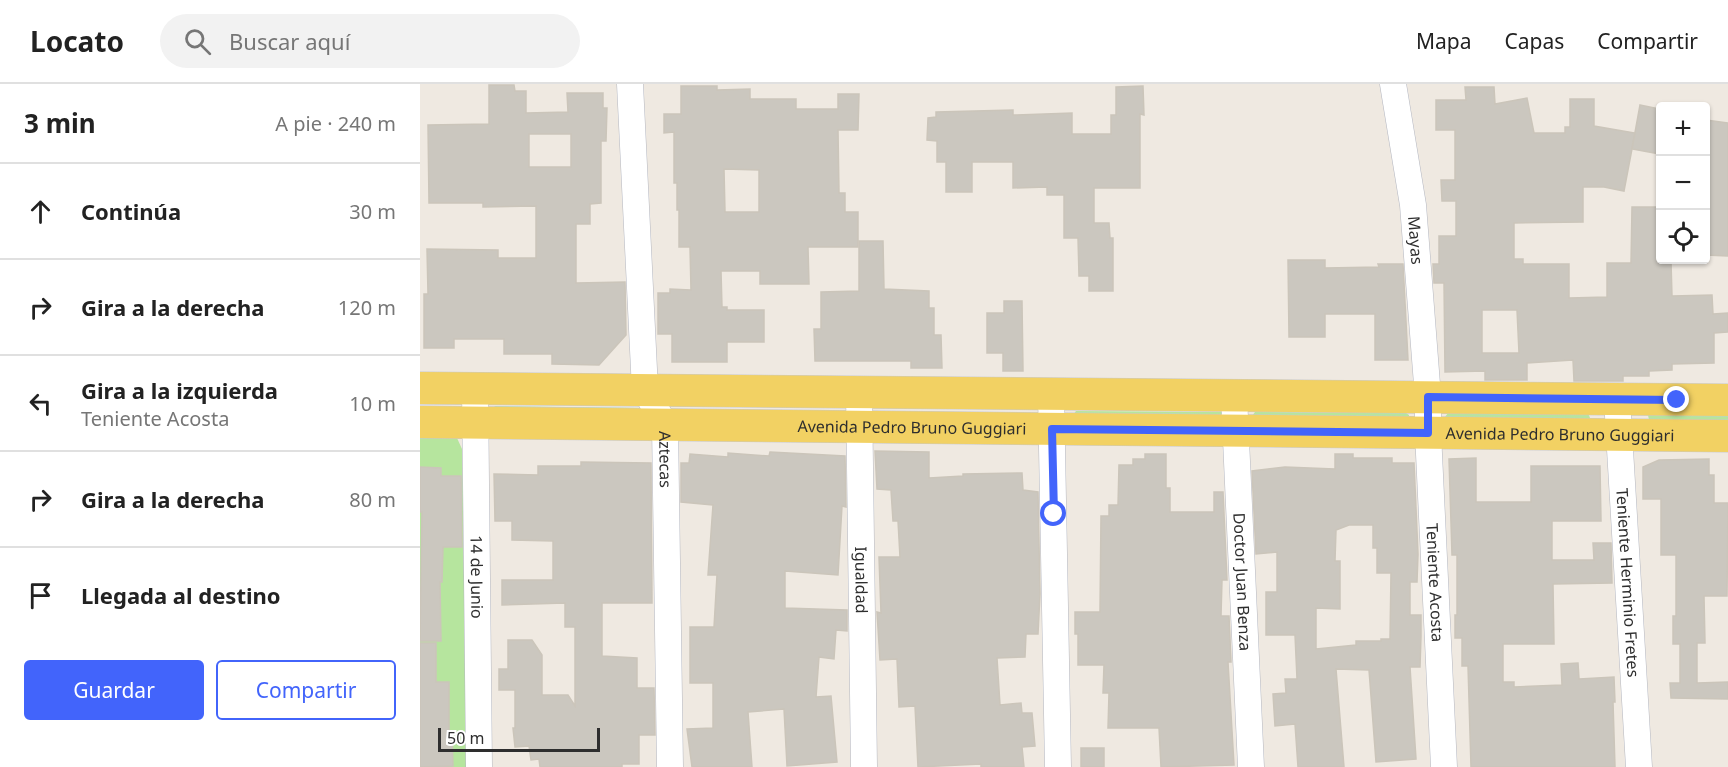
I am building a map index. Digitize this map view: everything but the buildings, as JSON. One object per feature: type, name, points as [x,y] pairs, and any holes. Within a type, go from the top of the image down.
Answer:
[{"type":"main road","points":[[420,388],[1728,400]]},
{"type":"main road","name":"Avenida Pedro Bruno Guggiari","points":[[420,422],[1728,436]]},
{"type":"street","name":"Aztecas","points":[[630,84],[645,390],[665,425],[670,767]]},
{"type":"street","name":"Mayas","points":[[1393,84],[1413,205],[1428,397]]},
{"type":"street","name":"14 de Junio","points":[[475,388],[479,767]]},
{"type":"street","name":"Igualdad","points":[[859,392],[864,767]]},
{"type":"street","points":[[1052,394],[1058,767]]},
{"type":"street","name":"Doctor Juan Benza","points":[[1234,396],[1251,767]]},
{"type":"street","name":"Teniente Acosta","points":[[1428,397],[1444,767]]},
{"type":"street","name":"Teniente Herminio Fretes","points":[[1617,399],[1639,767]]},
{"type":"green space","points":[[495,406],[646,408],[648,409],[492,410]]},
{"type":"green space","points":[[1076,411],[1222,412],[1225,415],[1073,415]]},
{"type":"green space","points":[[1255,412],[1406,413],[1409,417],[1252,416]]},
{"type":"green space","points":[[1448,413],[1588,413],[1590,418],[1448,420],[1445,417]]},
{"type":"green space","points":[[1648,415],[1728,415],[1728,421],[1649,420]]},
{"type":"green space","points":[[420,435],[457,438],[462,449],[467,767],[420,767]]},
{"type":"route","points":[[1054,514],[1052,429],[1428,433],[1428,397],[1677,400]]}]
